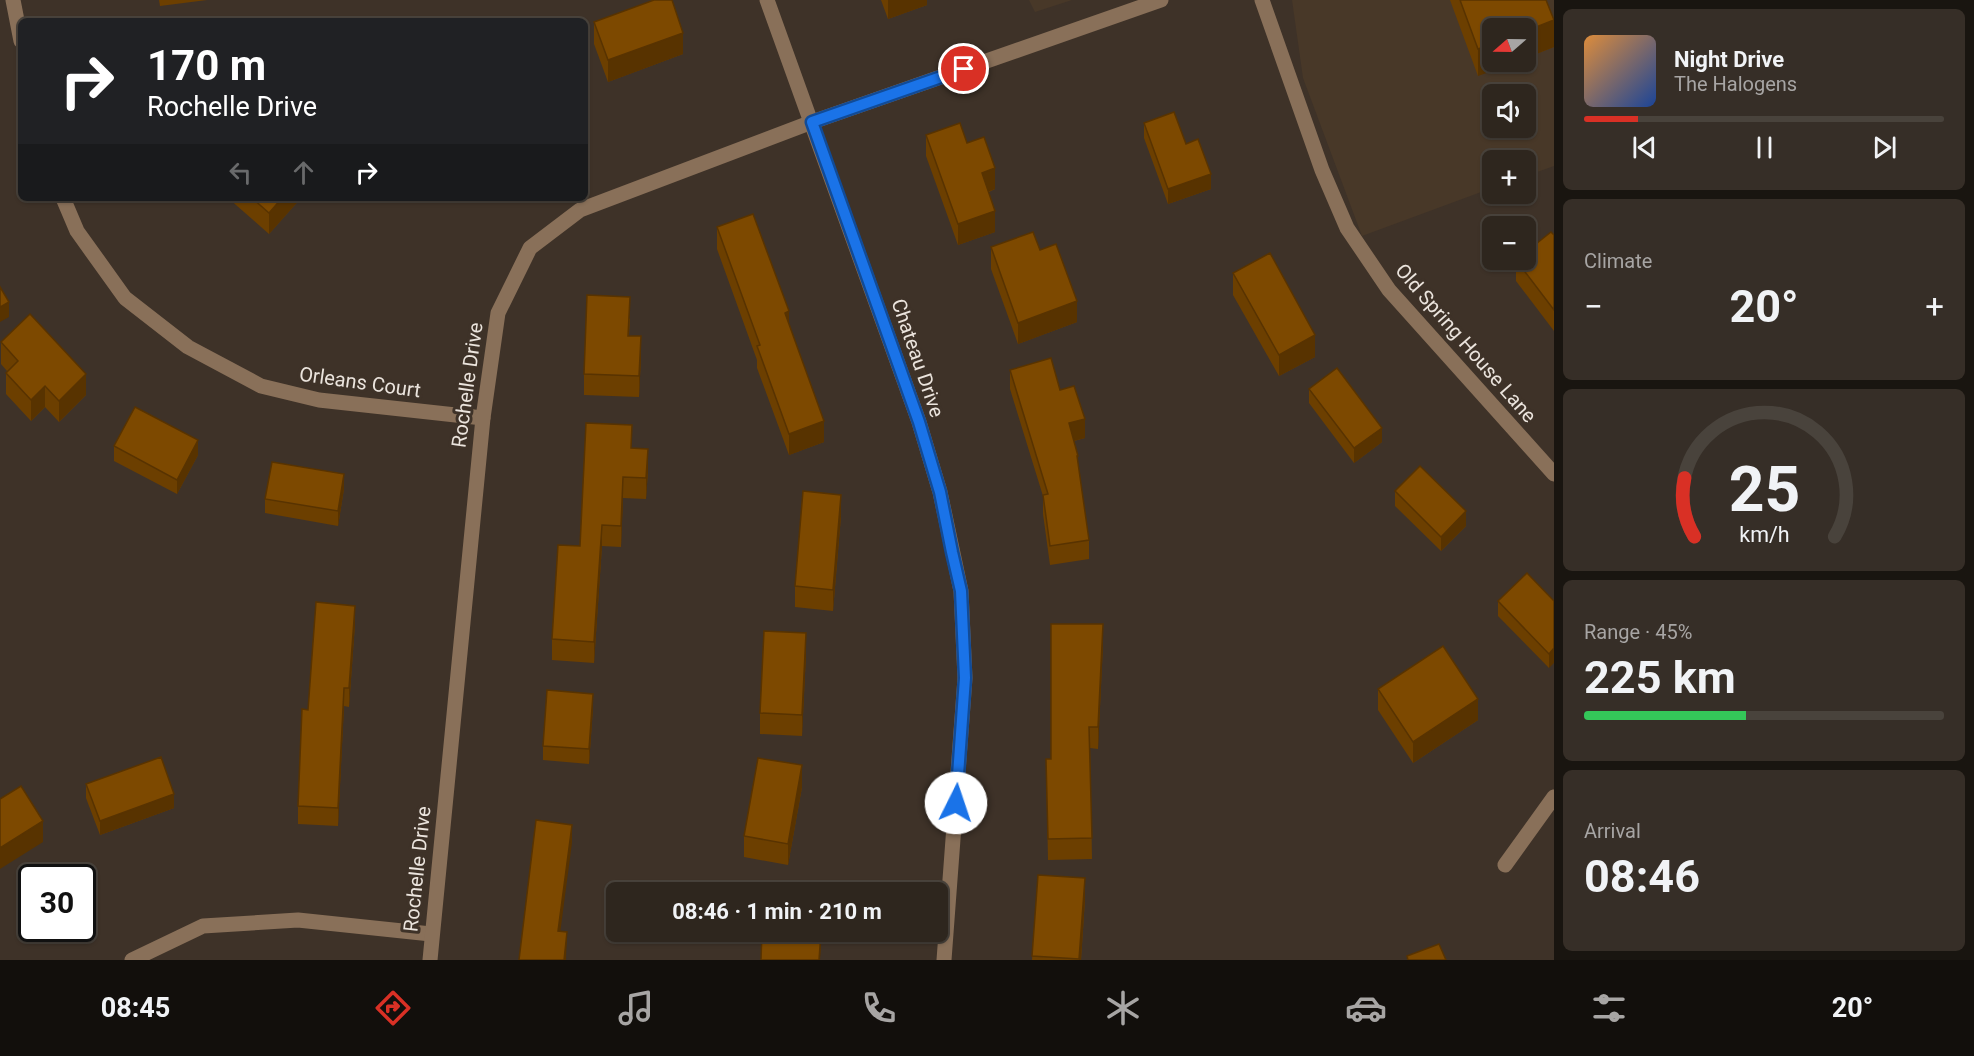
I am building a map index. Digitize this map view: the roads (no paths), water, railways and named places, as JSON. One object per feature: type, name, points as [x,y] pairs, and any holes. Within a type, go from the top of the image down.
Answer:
[{"type":"street","points":[[13,0],[18,26]]},
{"type":"street","name":"Chateau Drive","points":[[767,0],[919,422],[940,492],[961,591],[965,678],[944,960]]},
{"type":"street","name":"Rochelle Drive","points":[[430,960],[483,418],[498,313],[530,248],[580,210],[812,122],[1161,0]]},
{"type":"street","name":"Old Spring House Lane","points":[[1262,0],[1322,170],[1347,228],[1389,290],[1554,474]]},
{"type":"street","name":"Orleans Court","points":[[64,201],[77,231],[125,298],[188,347],[261,386],[319,400],[483,418]]},
{"type":"street","points":[[1505,865],[1554,797]]},
{"type":"street","points":[[132,960],[203,926],[298,920],[431,934]]}]
